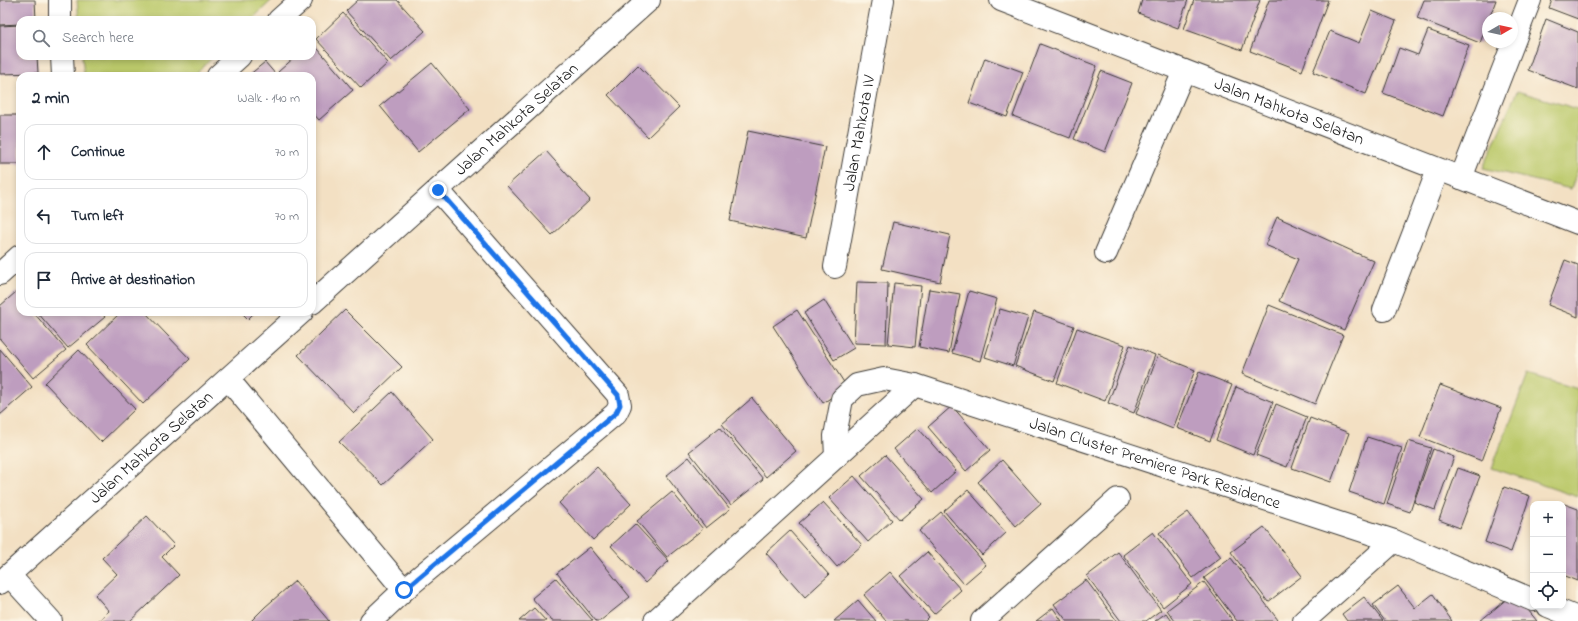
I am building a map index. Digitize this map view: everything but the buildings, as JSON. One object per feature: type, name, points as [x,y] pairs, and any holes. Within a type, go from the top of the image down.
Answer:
[{"type":"street","points":[[60,0],[60,16]]},
{"type":"street","points":[[283,16],[301,0]]},
{"type":"street","name":"Jalan Mahkota Selatan","points":[[316,299],[649,0]]},
{"type":"street","name":"Jalan Mahkota IV","points":[[835,267],[884,0]]},
{"type":"street","name":"Jalan Mahkota Selatan","points":[[1001,0],[1578,224]]},
{"type":"street","points":[[1461,178],[1530,0]]},
{"type":"street","points":[[62,60],[63,72]]},
{"type":"street","points":[[222,72],[236,60]]},
{"type":"street","points":[[1106,253],[1184,71]]},
{"type":"street","points":[[1384,310],[1438,170]]},
{"type":"street","points":[[371,621],[404,590],[616,413],[620,405],[618,395],[438,190]]},
{"type":"street","points":[[0,274],[16,260]]},
{"type":"street","name":"Jalan Mahkota Selatan","points":[[4,579],[298,316]]},
{"type":"street","points":[[228,379],[404,590]]},
{"type":"street","name":"Jalan Cluster Premiere Park Residence","points":[[836,457],[835,436],[842,399],[857,385],[884,379],[916,385],[1394,542],[1530,599]]},
{"type":"street","points":[[655,621],[916,385]]},
{"type":"street","points":[[982,621],[1118,499]]},
{"type":"street","points":[[1304,621],[1394,542]]},
{"type":"street","points":[[4,579],[51,621]]},
{"type":"street","points":[[1555,609],[1575,617]]},
{"type":"green space","points":[[77,0],[272,0],[255,16],[79,16]]},
{"type":"green space","points":[[82,60],[210,60],[198,72],[84,72]]},
{"type":"green space","points":[[1517,91],[1578,109],[1578,169],[1571,189],[1483,168]]},
{"type":"green space","points":[[1528,374],[1578,389],[1578,497],[1492,468]]},
{"type":"route","points":[[404,590],[616,413],[620,405],[618,395],[438,190]]}]
